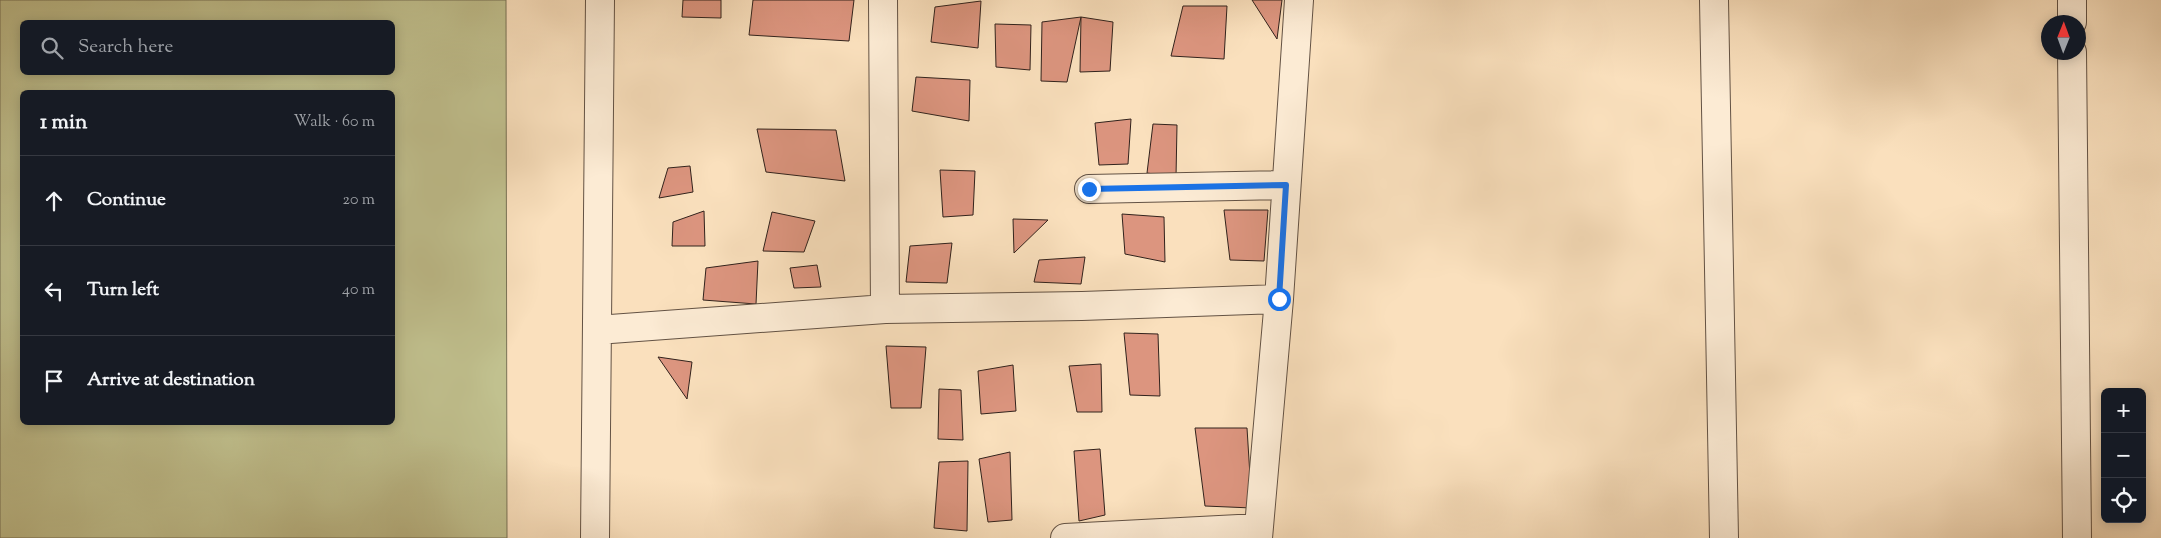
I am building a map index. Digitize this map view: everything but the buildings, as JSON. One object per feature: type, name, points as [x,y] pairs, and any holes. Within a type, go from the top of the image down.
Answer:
[{"type":"street","points":[[595,538],[600,0]]},
{"type":"street","points":[[883,0],[885,308]]},
{"type":"street","points":[[1065,538],[1258,533],[1279,299],[1298,0]]},
{"type":"street","points":[[1714,0],[1724,538]]},
{"type":"street","points":[[2072,0],[2072,15]]},
{"type":"street","points":[[2072,60],[2077,538]]},
{"type":"street","points":[[1089,189],[1286,185]]},
{"type":"street","points":[[597,330],[885,308],[1082,306],[1279,299]]},
{"type":"green space","points":[[0,0],[506,0],[507,538],[0,538]]},
{"type":"route","points":[[1089,189],[1286,185],[1279,299]]}]
